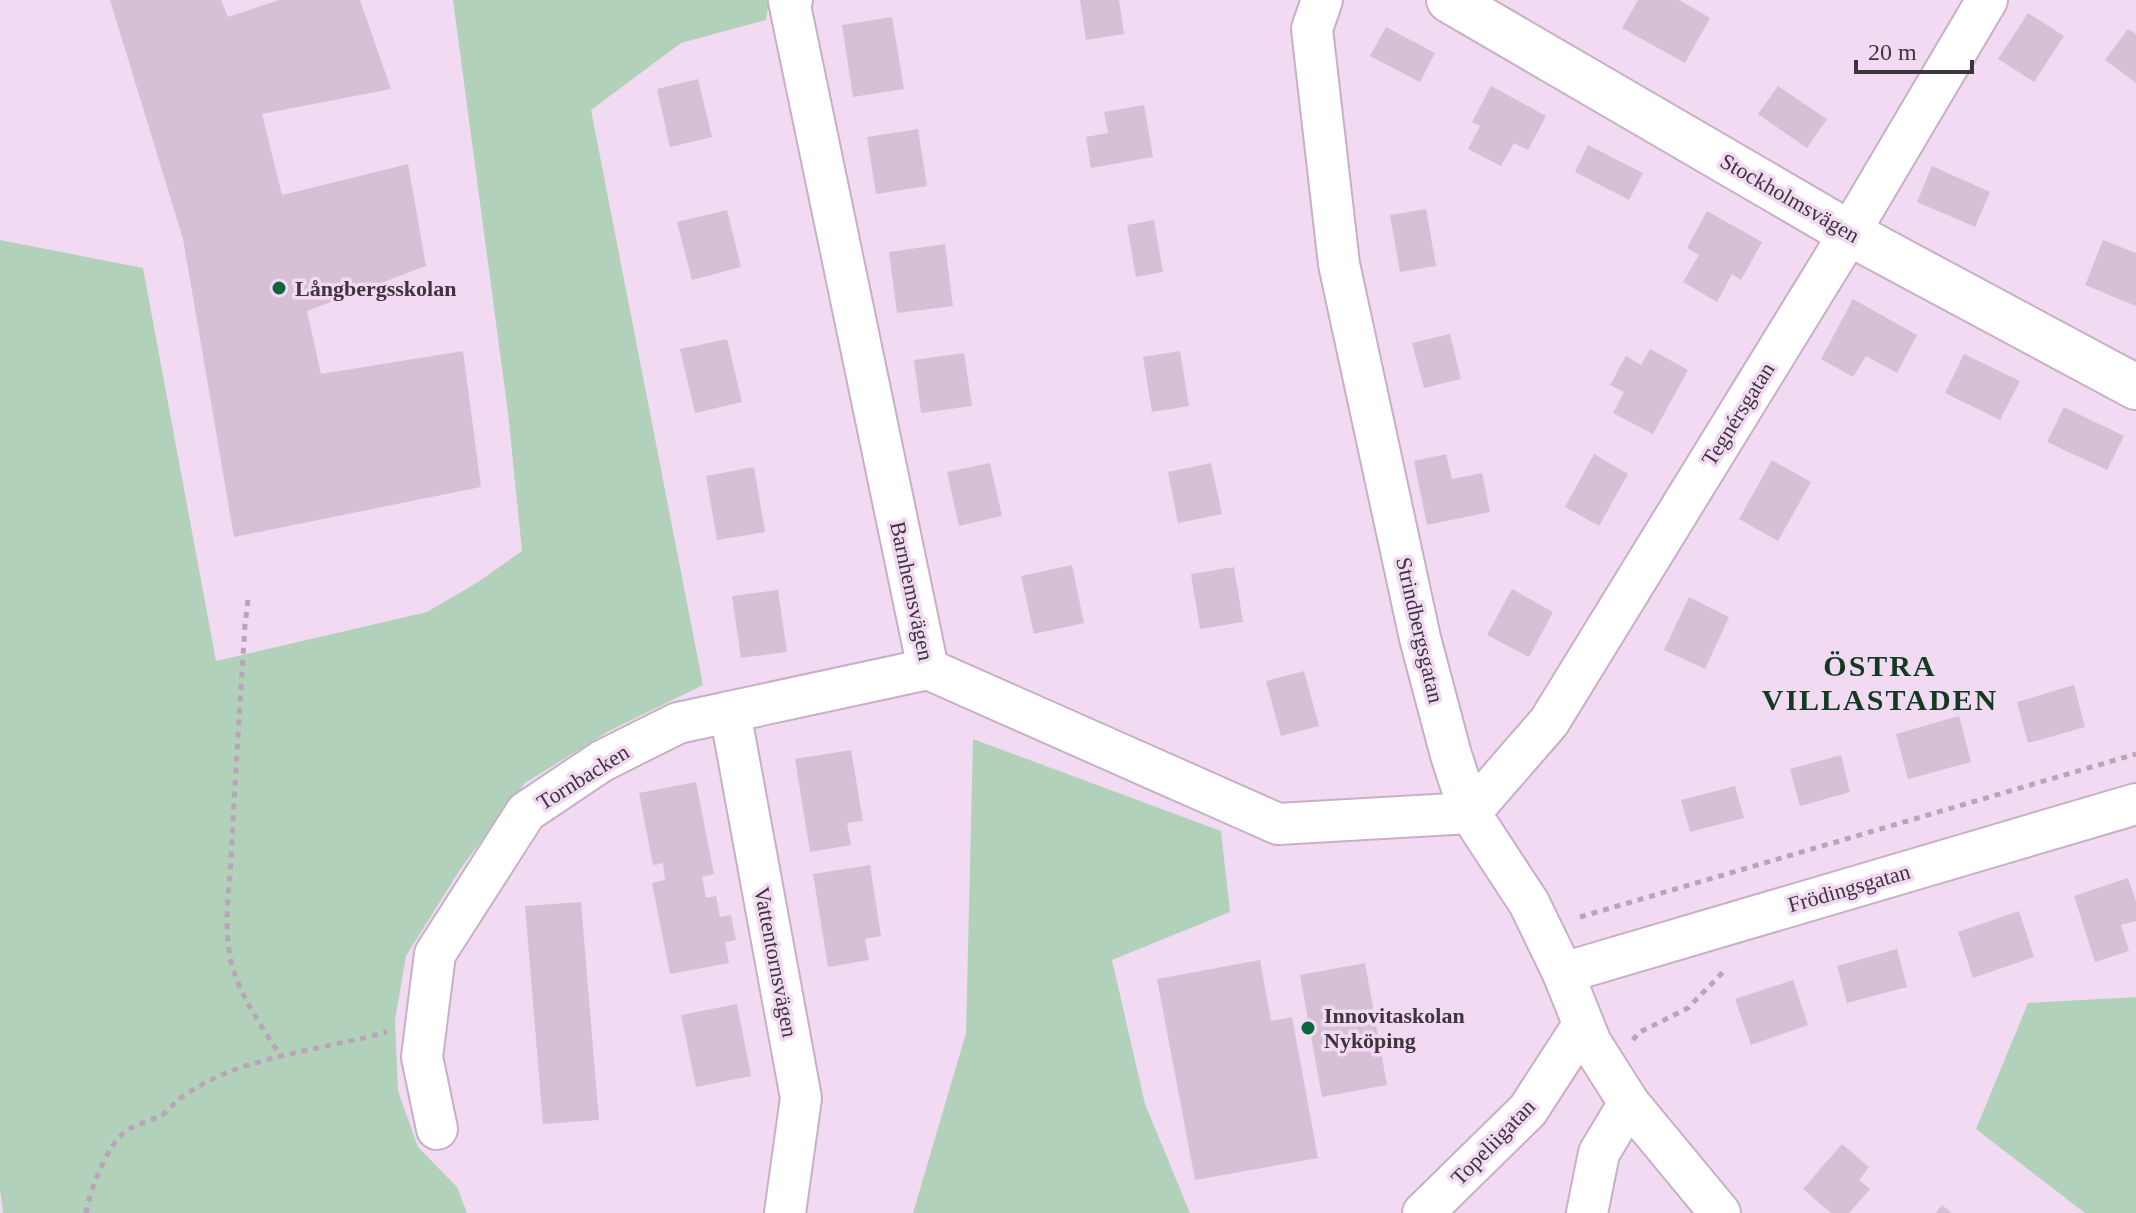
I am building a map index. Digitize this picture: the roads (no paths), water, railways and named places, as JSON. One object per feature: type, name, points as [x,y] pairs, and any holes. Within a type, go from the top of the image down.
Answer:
[{"type":"street","name":"Barnhemsvägen","points":[[792,0],[789,1],[928,669],[1278,824],[1470,813]]},
{"type":"street","name":"Strindbergsgatan","points":[[1322,0],[1312,29],[1339,264],[1420,638],[1451,755],[1470,813],[1529,903],[1563,973],[1591,1043],[1620,1089]]},
{"type":"street","name":"Stockholmsvägen","points":[[1449,0],[1849,233],[2136,387]]},
{"type":"street","name":"Tegnérsgatan","points":[[1470,813],[1549,722],[1849,233],[1987,0]]},
{"type":"street","name":"Tornbacken","points":[[437,1129],[422,1057],[435,954],[526,812],[602,761],[678,723],[928,669]]},
{"type":"street","name":"Vattentornsvägen","points":[[730,712],[801,1098],[785,1213]]},
{"type":"street","name":"Frödingsgatan","points":[[1563,973],[2136,804]]},
{"type":"street","name":"Topeliigatan","points":[[1423,1213],[1528,1110],[1583,1025]]},
{"type":"street","points":[[1587,1213],[1599,1153],[1620,1089]]},
{"type":"street","points":[[1620,1089],[1720,1213]]},
{"type":"place","name":"Långbergsskolan","points":[[279,288]]},
{"type":"place","name":"Innovitaskolan Nyköping","points":[[1308,1028]]},
{"type":"district","name":"ÖSTRA VILLASTADEN","points":[[1880,682]]}]
